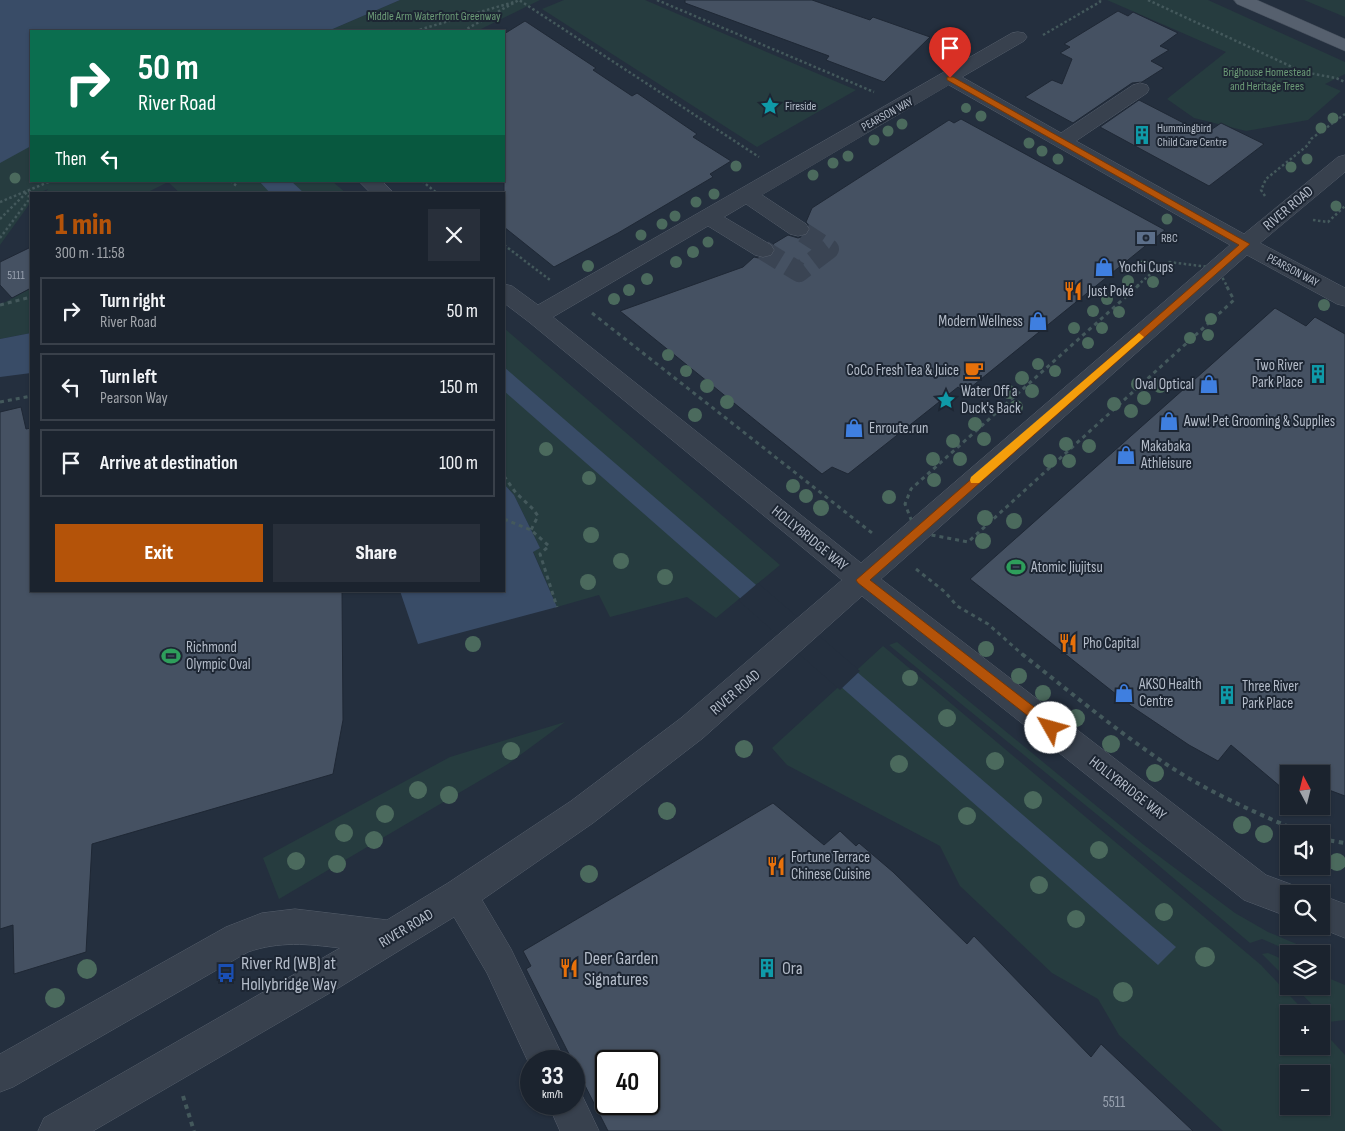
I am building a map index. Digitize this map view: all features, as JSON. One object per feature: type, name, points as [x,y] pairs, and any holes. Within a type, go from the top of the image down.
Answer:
[{"type":"main road","points":[[1243,0],[1345,46]]},
{"type":"main road","points":[[1281,0],[1328,20]]},
{"type":"street","points":[[950,78],[1018,37]]},
{"type":"street","name":"PEARSON WAY","points":[[537,316],[950,78],[1345,298]]},
{"type":"street","points":[[1062,142],[1140,89]]},
{"type":"street","name":"RIVER ROAD","points":[[57,1131],[460,895],[582,812],[692,728],[1217,268],[1345,161]]},
{"type":"street","points":[[370,182],[382,192]]},
{"type":"street","points":[[746,194],[798,229]]},
{"type":"street","points":[[708,217],[763,250]]},
{"type":"street","name":"HOLLYBRIDGE WAY","points":[[505,293],[537,316],[862,580],[1256,888],[1280,897]]},
{"type":"street","points":[[460,895],[499,961],[542,1050]]},
{"type":"street","points":[[1330,915],[1345,920]]},
{"type":"street","points":[[0,1074],[238,939],[262,930],[295,926],[390,937]]},
{"type":"street","points":[[572,1115],[580,1131]]},
{"type":"path","points":[[466,30],[519,0]]},
{"type":"path","points":[[418,30],[519,0],[759,157]]},
{"type":"path","points":[[657,0],[874,92]]},
{"type":"path","points":[[1148,0],[1303,72],[1336,78],[1345,82]]},
{"type":"path","points":[[1279,216],[1261,190],[1266,179],[1308,145],[1311,139],[1345,114]]},
{"type":"path","points":[[0,202],[48,182]]},
{"type":"path","points":[[232,182],[238,186]]},
{"type":"path","points":[[423,182],[436,192]]},
{"type":"path","points":[[0,219],[30,189]]},
{"type":"path","points":[[0,238],[28,201],[30,189]]},
{"type":"path","points":[[505,245],[548,279]]},
{"type":"path","points":[[1169,262],[1217,268],[1234,300],[968,542],[916,532],[905,504],[911,489],[1155,270],[1169,262]]},
{"type":"path","points":[[0,305],[30,297]]},
{"type":"path","points":[[601,320],[851,516]]},
{"type":"path","points":[[0,402],[30,396]]},
{"type":"path","points":[[505,477],[516,493],[534,508],[538,516],[531,530]]},
{"type":"path","points":[[505,519],[531,530],[549,546],[540,554],[557,607]]},
{"type":"path","points":[[945,592],[957,606],[988,624],[1012,646],[1101,717],[1170,767],[1234,803],[1284,825]]},
{"type":"path","points":[[1330,841],[1345,844]]},
{"type":"green space","name":"Middle Arm Waterfront Greenway","points":[[400,0],[540,0],[479,30],[330,30]]},
{"type":"green space","points":[[564,0],[645,0],[856,90],[757,147],[542,9]]},
{"type":"green space","name":"Brighouse Homestead and Heritage Trees","points":[[1107,0],[1208,0],[1345,62],[1345,74],[1325,84],[1341,91],[1308,120],[1246,131],[1194,118],[1167,99],[1226,52]]},
{"type":"green space","points":[[1304,0],[1345,0],[1345,17]]},
{"type":"green space","points":[[30,141],[30,182],[168,182],[148,192],[46,192],[48,189],[41,192],[30,192],[30,203],[0,245],[0,151]]},
{"type":"green space","points":[[168,182],[333,182],[345,192],[179,192]]},
{"type":"green space","points":[[30,289],[30,333],[0,339],[0,305]]},
{"type":"green space","points":[[505,329],[780,565],[716,618],[687,597],[610,617],[599,595],[557,607],[533,551],[540,548],[514,495],[505,485]]},
{"type":"green space","points":[[897,642],[1144,845],[1235,913],[1268,932],[1299,945],[1280,945],[1280,947],[1262,939],[1250,943],[1138,848],[889,645]]},
{"type":"green space","points":[[883,646],[1261,965],[1280,985],[1280,995],[1289,995],[1299,1005],[1280,1005],[1280,1055],[1330,1055],[1330,1039],[1345,1055],[1345,1131],[1223,1131],[1119,1035],[1098,999],[1052,973],[960,886],[940,846],[787,765],[772,748]]},
{"type":"green space","points":[[565,722],[508,764],[279,899],[263,858],[450,757]]},
{"type":"green space","points":[[1268,953],[1280,958],[1280,972],[1262,954]]},
{"type":"green space","points":[[1330,979],[1345,985],[1345,1020],[1330,1022],[1330,1005],[1312,1005],[1303,995],[1330,995]]},
{"type":"water","points":[[0,0],[400,0],[330,30],[30,30],[30,147],[0,163]]},
{"type":"water","points":[[260,182],[292,182],[303,192],[269,192]]},
{"type":"water","points":[[30,333],[30,373],[0,377],[0,339]]},
{"type":"water","points":[[505,368],[1176,947],[1158,965],[505,392]]},
{"type":"water","points":[[505,485],[514,495],[540,548],[533,552],[557,607],[418,644],[400,592],[505,592]]},
{"type":"pier","points":[[758,583],[860,671],[840,690],[738,600]]},
{"type":"building","points":[[685,0],[812,0],[870,20],[873,17],[930,37],[884,82],[826,60],[829,56],[685,3]]},
{"type":"building","points":[[1118,11],[1128,16],[1133,12],[1178,33],[1160,46],[1169,50],[1151,61],[1164,68],[1142,82],[1132,83],[1073,123],[1025,97],[1052,80],[1062,84],[1072,59],[1060,53],[1070,47],[1064,44]]},
{"type":"building","points":[[525,21],[596,68],[593,70],[632,96],[637,93],[697,134],[693,137],[731,161],[710,174],[713,177],[618,233],[554,267],[505,228],[505,33]]},
{"type":"building","name":"Hummingbird Child Care Centre","points":[[1139,100],[1205,134],[1221,123],[1264,144],[1209,186],[1100,127]]},
{"type":"building","points":[[961,119],[1165,230],[965,392],[958,387],[848,474],[832,467],[822,474],[620,311],[743,267],[754,257],[763,259],[771,257],[776,251],[773,244],[788,235],[798,238],[808,235],[811,228],[806,222],[812,208],[949,120],[954,123]]},
{"type":"building","points":[[30,247],[30,289],[12,298],[0,285],[0,262]]},
{"type":"building","points":[[1275,308],[1306,326],[1315,317],[1345,334],[1345,796],[1330,790],[1330,765],[1280,765],[1280,786],[1231,745],[1218,761],[1189,745],[1131,706],[970,579]]},
{"type":"building","name":"Richmond Olympic Oval","points":[[21,407],[26,429],[30,428],[30,592],[342,592],[343,720],[333,774],[92,844],[86,952],[14,974],[13,925],[0,929],[0,412]]},
{"type":"building","name":"Ora","points":[[773,803],[824,845],[840,831],[856,846],[859,843],[893,872],[967,944],[974,936],[1091,1057],[1101,1044],[1193,1131],[608,1131],[600,1115],[660,1115],[660,1050],[595,1050],[595,1105],[585,1086],[585,1050],[567,1050],[526,969],[531,966],[523,951]]},
{"type":"tunnel","points":[[763,250],[799,272],[829,249],[798,229]]},
{"type":"slow traffic","points":[[975,480],[1139,337]]},
{"type":"place","name":"Fireside","points":[[770,106]]},
{"type":"place","name":"Hummingbird Child Care Centre","points":[[1142,135]]},
{"type":"place","name":"RBC","points":[[1146,238]]},
{"type":"place","name":"Yochi Cups","points":[[1104,267]]},
{"type":"place","name":"Just Poké","points":[[1073,291]]},
{"type":"place","name":"Modern Wellness","points":[[1038,321]]},
{"type":"place","name":"CoCo Fresh Tea & Juice","points":[[974,370]]},
{"type":"place","name":"Two River Park Place","points":[[1318,374]]},
{"type":"place","name":"Oval Optical","points":[[1209,384]]},
{"type":"place","name":"Water Off a Duck's Back","points":[[946,400]]},
{"type":"place","name":"Aww! Pet Grooming & Supplies","points":[[1169,421]]},
{"type":"place","name":"Enroute.run","points":[[854,428]]},
{"type":"place","name":"Makabaka Athleisure","points":[[1126,455]]},
{"type":"place","name":"Atomic Jiujitsu","points":[[1016,567]]},
{"type":"place","name":"Pho Capital","points":[[1068,643]]},
{"type":"place","name":"Richmond Olympic Oval","points":[[171,656]]},
{"type":"place","name":"AKSO Health Centre","points":[[1124,693]]},
{"type":"place","name":"Three River Park Place","points":[[1227,695]]},
{"type":"place","name":"Fortune Terrace Chinese Cuisine","points":[[776,866]]},
{"type":"place","name":"Deer Garden Signatures","points":[[569,968]]},
{"type":"place","name":"Ora","points":[[767,968]]},
{"type":"place","name":"River Rd (WB) at Hollybridge Way","points":[[226,973]]},
{"type":"route","points":[[950,78],[1200,220],[1246,244],[862,580],[1051,728]]}]
